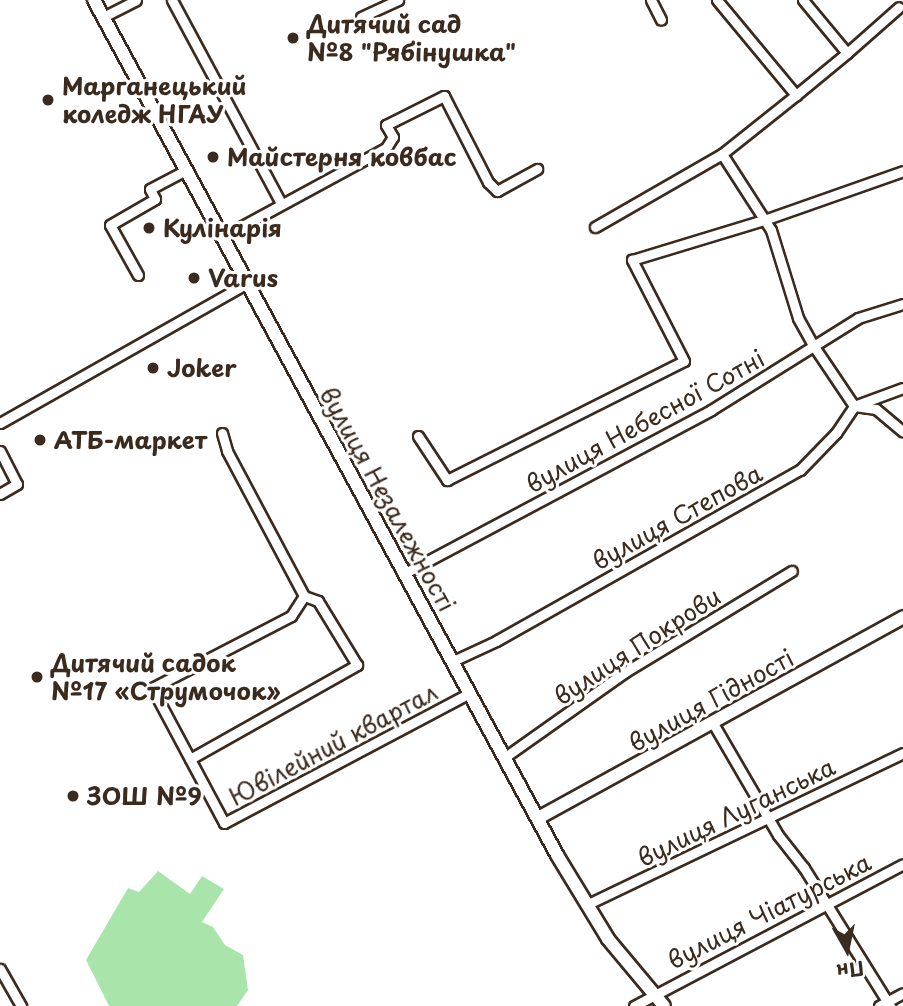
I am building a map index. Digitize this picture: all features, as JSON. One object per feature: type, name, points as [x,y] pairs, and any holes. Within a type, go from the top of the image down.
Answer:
[{"type":"main road","name":"вулиця Незалежності","points":[[94,0],[586,905],[664,1006]]},
{"type":"main road","name":"вулиця Гідності","points":[[538,818],[714,725],[903,617]]},
{"type":"street","points":[[103,17],[136,0]]},
{"type":"street","points":[[172,0],[281,203]]},
{"type":"street","points":[[361,17],[398,0]]},
{"type":"street","points":[[651,0],[661,20]]},
{"type":"street","points":[[717,0],[796,96]]},
{"type":"street","points":[[803,0],[847,53]]},
{"type":"street","points":[[595,227],[722,154],[847,53],[898,3]]},
{"type":"street","points":[[222,237],[386,148],[393,137],[386,125],[444,96],[488,182],[498,191],[537,169]]},
{"type":"street","points":[[722,154],[764,220],[798,318],[855,407]]},
{"type":"street","points":[[138,275],[110,225],[155,199],[150,189],[186,170]]},
{"type":"street","points":[[418,436],[447,480],[684,361],[632,260],[764,220],[903,171]]},
{"type":"street","points":[[0,424],[247,283]]},
{"type":"street","name":"вулиця Небесної Сотні","points":[[405,573],[711,410],[858,318],[903,304]]},
{"type":"street","points":[[855,407],[903,388]]},
{"type":"street","points":[[855,407],[876,409],[903,432]]},
{"type":"street","name":"вулиця Степова","points":[[453,661],[800,470],[836,433],[855,407]]},
{"type":"street","points":[[190,759],[357,666],[318,601],[304,596],[227,451],[222,433]]},
{"type":"street","points":[[0,451],[18,484],[0,494]]},
{"type":"street","name":"вулиця Покрови","points":[[505,757],[625,672],[792,571]]},
{"type":"street","name":"Ювілейний квартал","points":[[304,596],[291,617],[152,688],[224,823],[470,693]]},
{"type":"street","points":[[714,725],[885,1005],[903,993]]},
{"type":"street","name":"вулиця Луганська","points":[[586,905],[903,753]]},
{"type":"street","name":"вулиця Чіатурська","points":[[652,993],[903,864]]},
{"type":"street","points":[[0,969],[21,1006]]},
{"type":"street","points":[[634,1006],[652,993]]},
{"type":"green space","points":[[158,871],[190,894],[202,876],[224,889],[202,922],[213,927],[225,945],[243,955],[248,990],[237,1006],[109,1006],[86,960],[128,888],[139,892]]},
{"type":"place","name":"Дитячий сад №8 \"Рябінушка\"","points":[[293,38]]},
{"type":"place","name":"Марганецький коледж НГАУ","points":[[48,100]]},
{"type":"place","name":"Майстерня ковбас","points":[[213,157]]},
{"type":"place","name":"Кулінарія","points":[[149,228]]},
{"type":"place","name":"Varus","points":[[194,278]]},
{"type":"place","name":"Joker","points":[[153,368]]},
{"type":"place","name":"АТБ-маркет","points":[[40,440]]},
{"type":"place","name":"Дитячий садок №17 «Струмочок»","points":[[37,677]]},
{"type":"place","name":"ЗОШ №9","points":[[73,796]]}]
